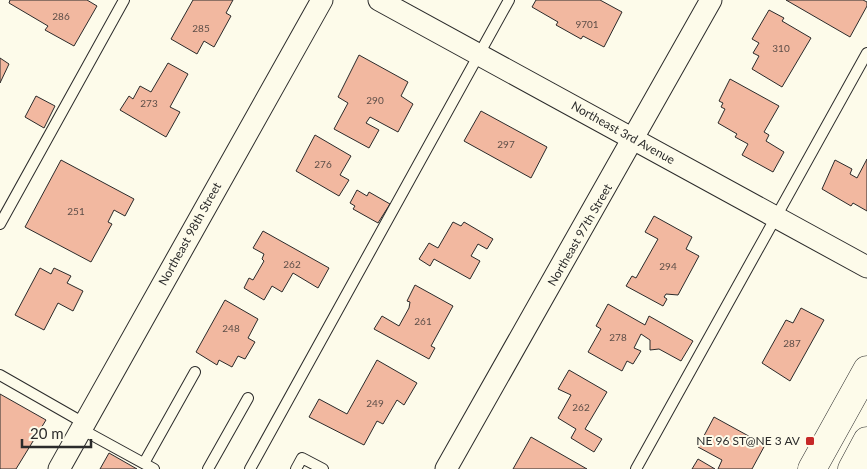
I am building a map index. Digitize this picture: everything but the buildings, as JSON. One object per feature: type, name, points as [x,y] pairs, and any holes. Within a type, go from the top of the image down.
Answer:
[{"type":"street","name":"Northeast 98th Street","points":[[59,469],[322,0]]},
{"type":"street","name":"Northeast 3rd Avenue","points":[[379,0],[867,267]]},
{"type":"street","name":"Northeast 97th Street","points":[[446,469],[711,0]]},
{"type":"street","points":[[812,469],[867,370]]},
{"type":"street","points":[[852,469],[867,441]]},
{"type":"lane","points":[[0,224],[124,0]]},
{"type":"lane","points":[[250,469],[509,0]]},
{"type":"lane","points":[[636,469],[867,53]]},
{"type":"lane","points":[[144,464],[195,372]]},
{"type":"lane","points":[[0,375],[154,469]]},
{"type":"lane","points":[[208,469],[248,398]]},
{"type":"lane","points":[[296,469],[302,458],[323,469]]},
{"type":"place","name":"NE 96 ST@NE 3 AV","points":[[810,441]]}]
